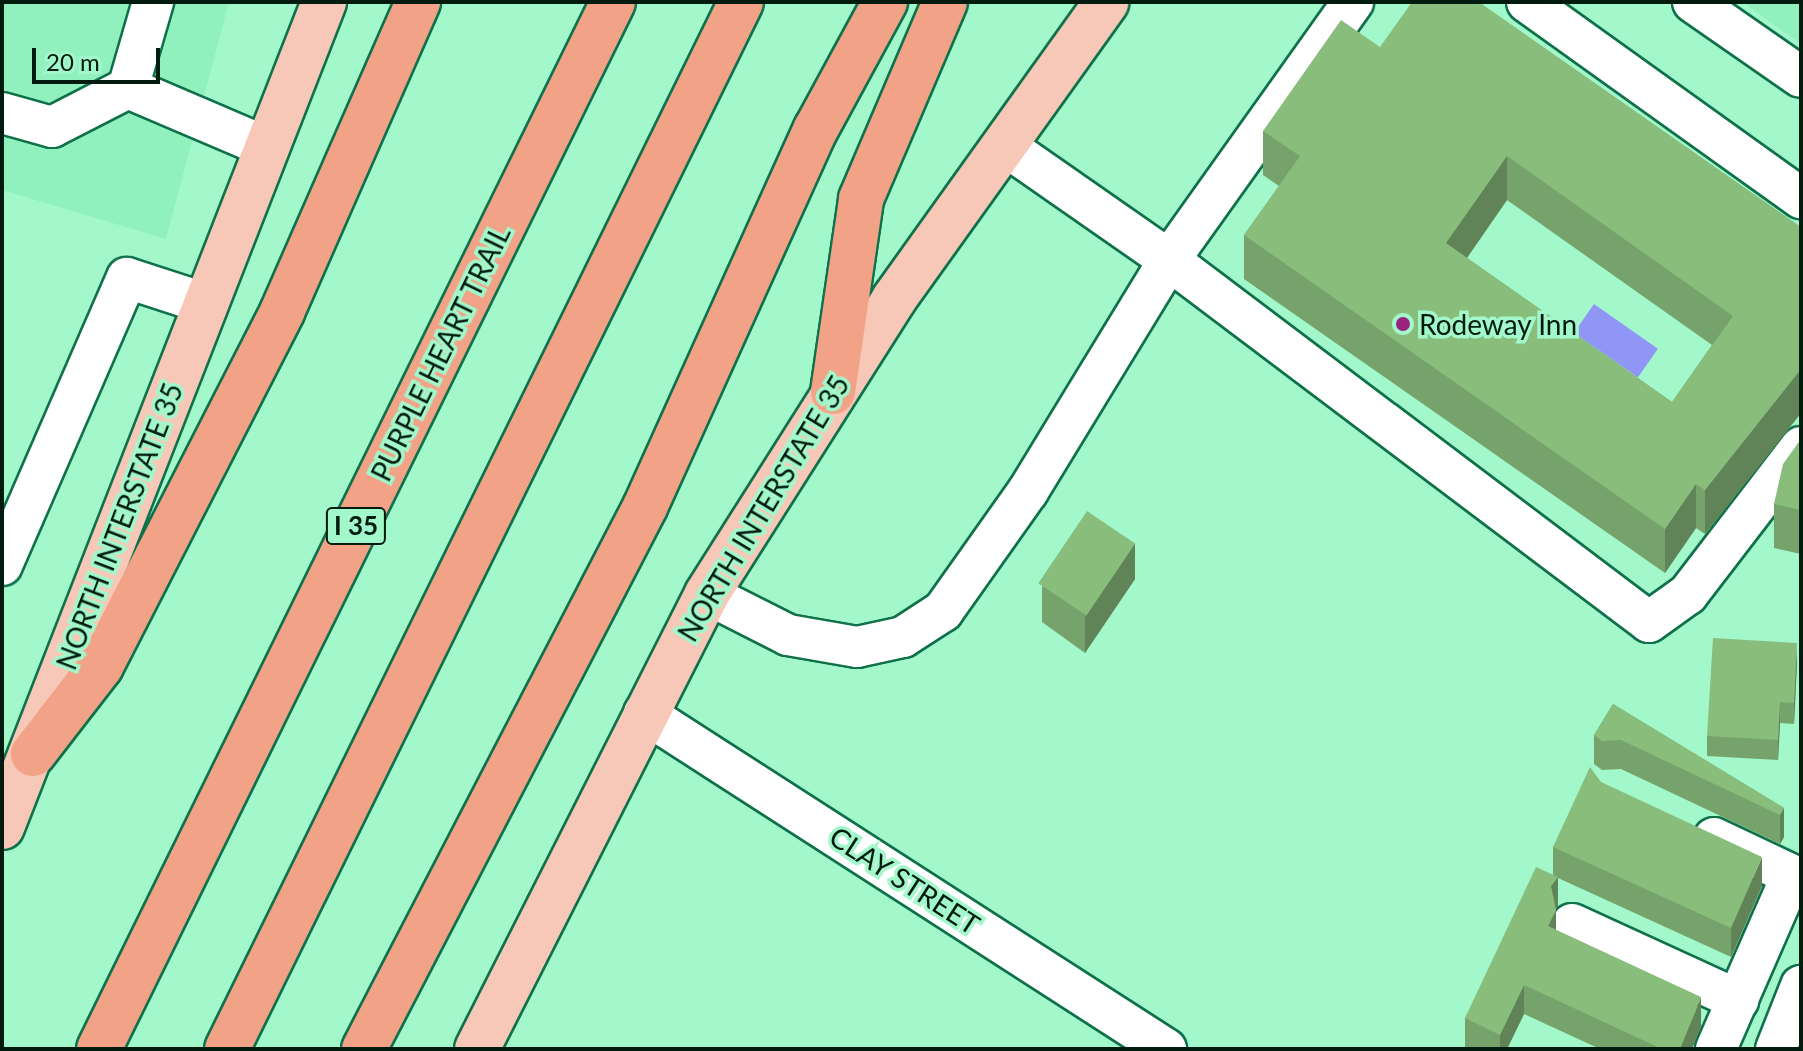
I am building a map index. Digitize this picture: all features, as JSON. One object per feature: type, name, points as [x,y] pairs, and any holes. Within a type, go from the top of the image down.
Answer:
[{"type":"highway","points":[[33,754],[101,666],[282,312],[418,2]]},
{"type":"highway","name":"PURPLE HEART TRAIL","points":[[99,1049],[613,2]]},
{"type":"highway","points":[[227,1049],[741,2]]},
{"type":"highway","points":[[364,1049],[645,507],[816,129],[885,2]]},
{"type":"highway","points":[[833,392],[861,199],[945,2]]},
{"type":"main road","name":"NORTH INTERSTATE 35","points":[[2,827],[324,2]]},
{"type":"main road","name":"NORTH INTERSTATE 35","points":[[482,1047],[644,713],[707,594],[833,392],[1107,2]]},
{"type":"street","points":[[2,113],[52,127],[128,88],[153,2]]},
{"type":"street","points":[[707,594],[788,635],[857,647],[903,637],[943,611],[1028,491],[1169,260],[1353,2]]},
{"type":"street","points":[[1527,2],[1801,198]]},
{"type":"street","points":[[1693,2],[1801,77]]},
{"type":"street","points":[[128,88],[266,147]]},
{"type":"street","points":[[1004,145],[1169,260],[1649,622],[1688,594],[1801,447]]},
{"type":"street","points":[[2,565],[127,278],[204,303]]},
{"type":"street","name":"CLAY STREET","points":[[644,713],[1166,1049]]},
{"type":"street","points":[[1680,823],[1792,875],[1716,1049]]},
{"type":"street","points":[[1572,924],[1738,1000]]},
{"type":"street","points":[[1776,1049],[1801,986]]},
{"type":"shaded area","points":[[2,2],[229,2],[166,239],[2,190]]},
{"type":"shaded area","points":[[1742,2],[1801,2],[1801,44]]},
{"type":"water","points":[[1594,304],[1658,349],[1638,377],[1574,333]]},
{"type":"building","name":"Rodeway Inn","points":[[1412,2],[1479,2],[1801,227],[1801,369],[1705,490],[1696,484],[1665,529],[1244,235],[1300,156],[1263,131],[1341,20],[1380,47]],"holes":[[[1507,156],[1733,316],[1672,402],[1446,243]]]},
{"type":"building","points":[[1801,439],[1801,510],[1774,504],[1783,464]]},
{"type":"building","points":[[1087,511],[1135,543],[1086,616],[1038,583]]},
{"type":"building","points":[[1713,638],[1797,643],[1794,703],[1780,702],[1778,740],[1707,736]]},
{"type":"building","points":[[1613,704],[1784,808],[1780,815],[1621,740],[1602,741],[1594,735]]},
{"type":"building","points":[[1590,767],[1601,782],[1762,857],[1731,928],[1553,847]]},
{"type":"building","points":[[1536,867],[1558,877],[1551,886],[1556,910],[1548,926],[1701,997],[1680,1049],[1662,1049],[1524,985],[1500,1035],[1465,1018]]},
{"type":"place","name":"Rodeway Inn","points":[[1403,324]]}]
